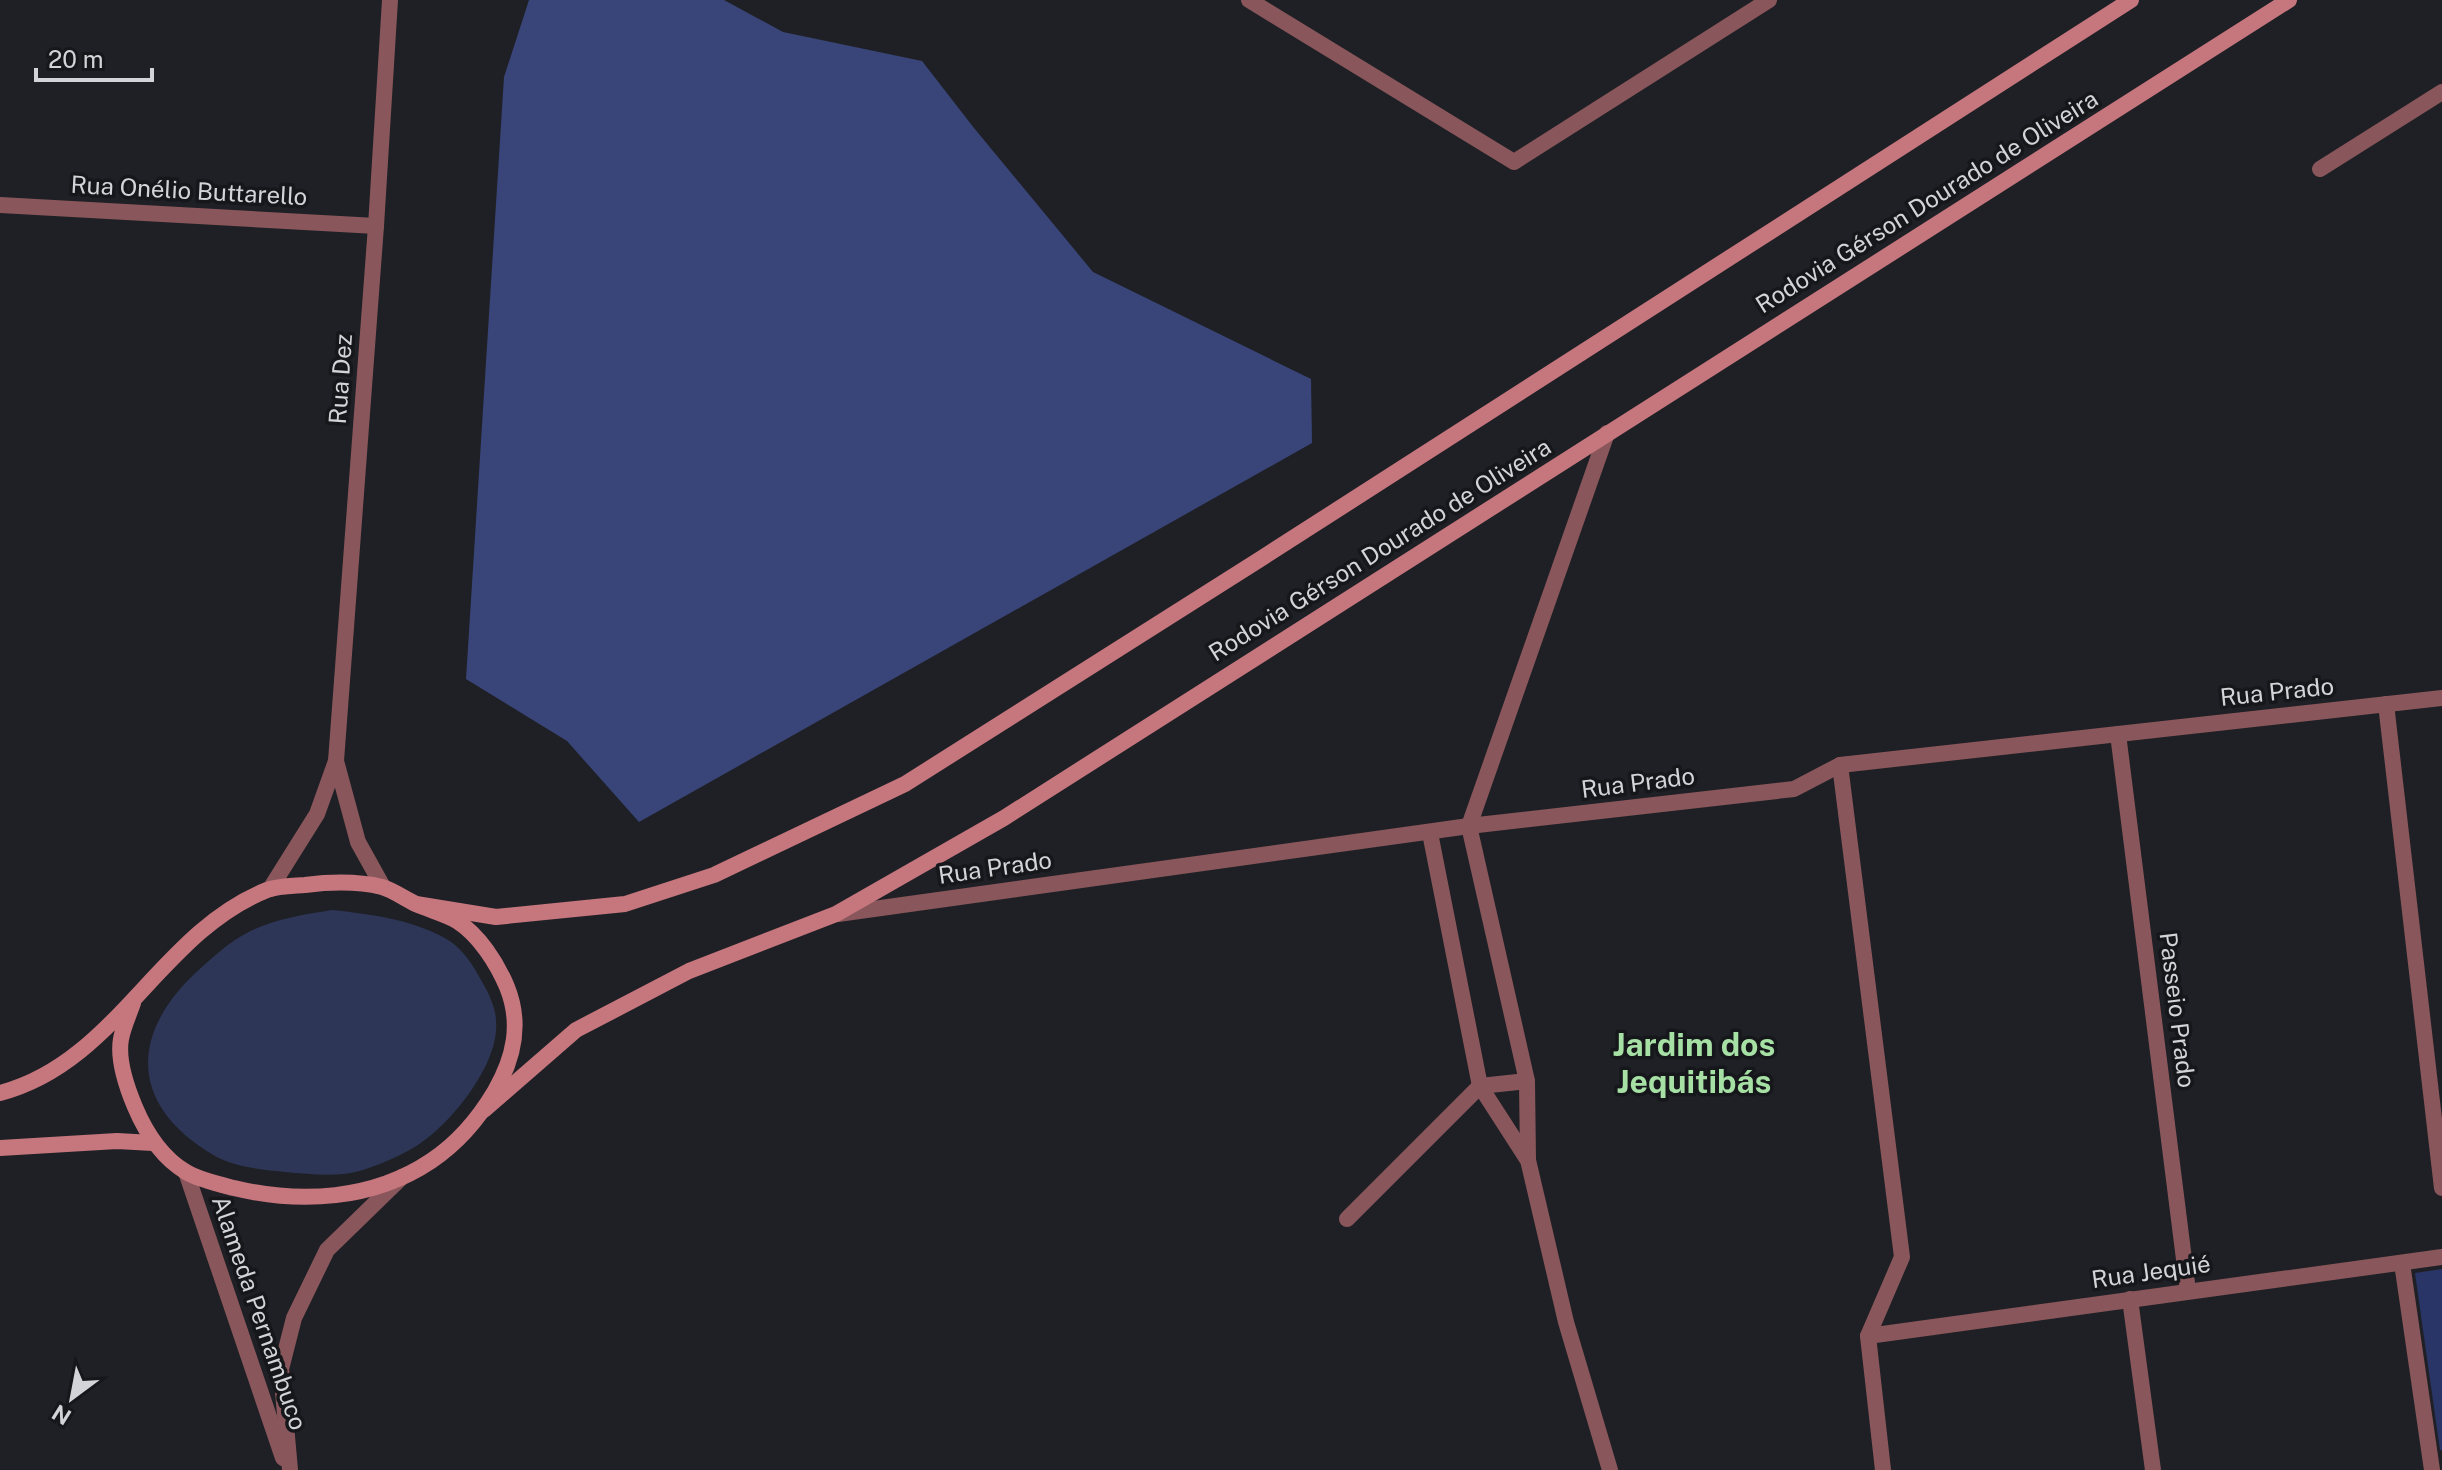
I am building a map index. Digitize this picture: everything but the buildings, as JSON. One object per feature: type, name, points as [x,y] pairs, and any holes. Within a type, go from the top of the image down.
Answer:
[{"type":"main road","points":[[416,904],[496,917],[625,904],[714,875],[905,784],[2131,0]]},
{"type":"main road","name":"Rodovia Gérson Dourado de Oliveira","points":[[484,1110],[576,1030],[689,971],[836,914],[1004,818],[2289,0]]},
{"type":"main road","points":[[0,1093],[17,1088],[73,1058],[133,1003],[157,972],[197,933],[229,910],[270,889],[331,882],[383,887],[458,922],[485,948],[507,988],[516,1024],[509,1067],[484,1110],[460,1138],[431,1162],[404,1176],[357,1193],[323,1198],[264,1196],[216,1184],[186,1172],[153,1143],[126,1086],[120,1041],[133,1003]]},
{"type":"main road","points":[[0,1148],[117,1141],[153,1143]]},
{"type":"street","name":"Rua Dez","points":[[270,889],[317,814],[336,761],[390,0]]},
{"type":"street","points":[[1249,0],[1514,162],[1769,0]]},
{"type":"street","points":[[2320,169],[2442,92]]},
{"type":"street","name":"Rua Onélio Buttarello","points":[[0,205],[376,226]]},
{"type":"street","points":[[1607,433],[1469,826],[1527,1081],[1528,1160],[1566,1322],[1610,1470]]},
{"type":"street","name":"Rua Prado","points":[[836,914],[1469,826],[1794,789],[1840,765],[2442,698]]},
{"type":"street","points":[[2386,704],[2442,1188]]},
{"type":"street","name":"Passeio Prado","points":[[2118,734],[2188,1291]]},
{"type":"street","name":"Rua Dez","points":[[336,761],[358,842],[383,887]]},
{"type":"street","points":[[1840,765],[1902,1257],[1868,1336],[1883,1470]]},
{"type":"street","points":[[1430,833],[1480,1086],[1528,1160]]},
{"type":"street","points":[[1347,1219],[1480,1086],[1527,1081]]},
{"type":"street","name":"Alameda Pernambuco","points":[[186,1172],[289,1470]]},
{"type":"street","name":"Alameda Pernambuco","points":[[289,1470],[281,1369],[294,1318],[327,1250],[404,1176]]},
{"type":"street","name":"Rua Jequié","points":[[1868,1336],[2442,1257]]},
{"type":"street","points":[[2402,1263],[2432,1470]]},
{"type":"street","points":[[2130,1299],[2153,1470]]},
{"type":"shaded area","points":[[529,0],[724,0],[783,32],[922,61],[1093,272],[1311,379],[1312,443],[639,822],[567,741],[466,679],[504,77]]},
{"type":"shaded area","points":[[332,910],[403,922],[443,937],[457,947],[477,972],[494,1008],[495,1037],[490,1055],[471,1090],[445,1122],[418,1145],[377,1165],[344,1174],[324,1175],[259,1169],[223,1160],[186,1136],[166,1114],[153,1091],[148,1066],[151,1041],[161,1016],[178,991],[239,937],[276,921]]},
{"type":"district","name":"Jardim dos Jequitibás","points":[[1694,1064]]}]
